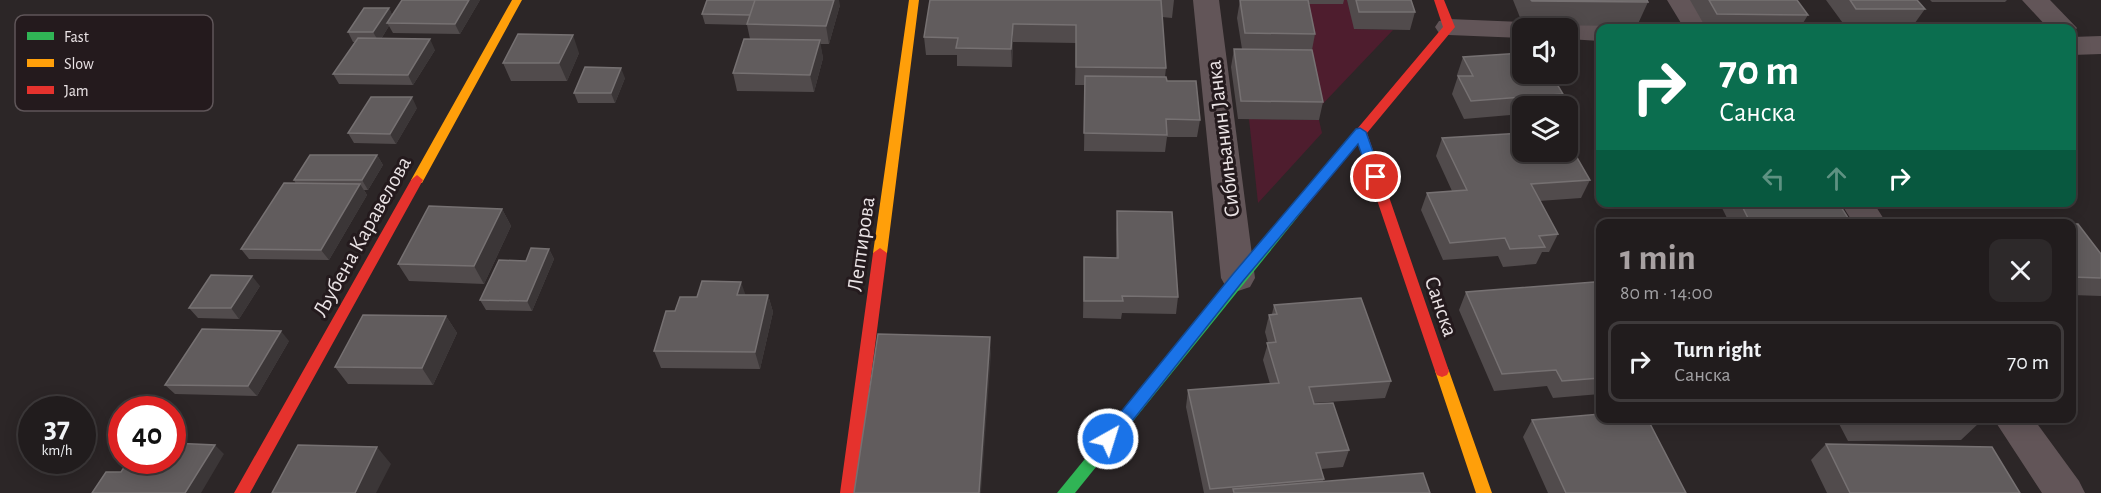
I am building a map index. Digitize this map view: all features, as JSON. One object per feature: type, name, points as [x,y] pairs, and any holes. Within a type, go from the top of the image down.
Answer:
[{"type":"street","name":"Љубена Каравелова","points":[[242,493],[518,0]]},
{"type":"street","name":"Лептирова","points":[[848,493],[914,0]]},
{"type":"street","name":"Сибињанин Јанка","points":[[1206,0],[1238,278]]},
{"type":"street","points":[[1439,0],[1449,27]]},
{"type":"street","points":[[1680,0],[1695,24]]},
{"type":"street","points":[[2035,0],[2060,24]]},
{"type":"street","points":[[1065,493],[1238,278],[1449,27]]},
{"type":"street","points":[[1449,27],[1512,30]]},
{"type":"street","points":[[1578,32],[1596,33]]},
{"type":"street","name":"Санска","points":[[1360,132],[1484,493]]},
{"type":"street","points":[[2015,423],[2065,493]]},
{"type":"shaded area","points":[[1342,0],[1347,0],[1355,29],[1393,30],[1317,110],[1302,4],[1343,4]]},
{"type":"shaded area","points":[[1249,119],[1319,120],[1322,133],[1258,203]]},
{"type":"building","points":[[402,0],[469,0],[455,24],[387,23]]},
{"type":"building","points":[[707,0],[755,0],[750,15],[702,14]]},
{"type":"building","points":[[755,0],[834,0],[826,26],[747,24]]},
{"type":"building","points":[[930,0],[1161,0],[1166,68],[1076,67],[1076,25],[1013,24],[1011,49],[956,48],[958,38],[924,37]]},
{"type":"building","points":[[1240,0],[1308,0],[1315,34],[1245,33]]},
{"type":"building","points":[[1356,0],[1411,0],[1415,12],[1359,12]]},
{"type":"building","points":[[1647,0],[1648,2],[1532,1]]},
{"type":"building","points":[[1709,0],[1797,0],[1808,15],[1717,14]]},
{"type":"building","points":[[1850,0],[1917,0],[1925,9],[1856,9]]},
{"type":"building","points":[[364,8],[389,8],[373,32],[348,32]]},
{"type":"building","points":[[518,34],[573,35],[559,63],[503,63]]},
{"type":"building","points":[[358,38],[430,39],[408,75],[333,74]]},
{"type":"building","points":[[744,39],[820,40],[810,75],[733,73]]},
{"type":"building","points":[[1234,49],[1312,50],[1323,102],[1241,101]]},
{"type":"building","points":[[1512,54],[1512,84],[1557,84],[1563,94],[1512,96],[1512,98],[1471,101],[1458,76],[1473,76],[1463,57]]},
{"type":"building","points":[[585,67],[621,68],[611,93],[574,93]]},
{"type":"building","points":[[1085,76],[1166,77],[1167,81],[1196,81],[1200,120],[1166,119],[1167,135],[1084,133]]},
{"type":"building","points":[[371,97],[412,97],[390,134],[348,133]]},
{"type":"building","points":[[1512,134],[1512,162],[1578,162],[1578,159],[1590,180],[1531,184],[1558,234],[1539,236],[1545,247],[1510,249],[1505,238],[1450,243],[1427,193],[1467,190],[1442,138]]},
{"type":"building","points":[[310,155],[377,155],[362,180],[294,180]]},
{"type":"building","points":[[284,183],[360,184],[321,250],[241,249]]},
{"type":"building","points":[[429,206],[502,209],[474,266],[398,264]]},
{"type":"building","points":[[1742,207],[1841,207],[1849,219],[1748,219]]},
{"type":"building","points":[[1117,211],[1172,212],[1178,297],[1122,296],[1123,301],[1084,301],[1084,257],[1118,258]]},
{"type":"building","points":[[2076,224],[2101,254],[2101,278],[2076,277]]},
{"type":"building","points":[[531,248],[549,249],[527,301],[480,300],[499,260],[526,261]]},
{"type":"building","points":[[211,275],[252,276],[231,308],[189,308]]},
{"type":"building","points":[[702,281],[741,282],[737,295],[768,295],[755,352],[654,351],[666,311],[675,311],[680,297],[697,297]]},
{"type":"building","points":[[1594,282],[1596,286],[1596,378],[1562,381],[1556,370],[1502,374],[1466,292]]},
{"type":"building","points":[[1361,298],[1391,381],[1309,387],[1314,404],[1333,403],[1349,450],[1316,453],[1324,479],[1210,489],[1188,390],[1279,383],[1267,343],[1276,342],[1269,315],[1277,314],[1274,305]]},
{"type":"building","points":[[363,315],[446,316],[422,368],[335,367]]},
{"type":"building","points":[[202,329],[281,331],[248,386],[165,385]]},
{"type":"building","points":[[878,334],[990,337],[979,493],[854,493]]},
{"type":"building","points":[[1596,414],[1596,423],[1650,423],[1686,493],[1566,493],[1532,420]]},
{"type":"building","points":[[1864,423],[1979,423],[1864,424]]},
{"type":"building","points":[[186,444],[215,445],[185,493],[92,493],[106,472],[108,474],[186,474]]},
{"type":"building","points":[[1826,444],[1992,447],[2020,493],[1850,493]]},
{"type":"building","points":[[298,445],[377,447],[355,493],[272,493]]},
{"type":"building","points":[[1423,473],[1430,493],[1234,493],[1233,489]]},
{"type":"traffic: fast","points":[[1065,493],[1300,205]]},
{"type":"traffic: slow","points":[[417,180],[517,0]]},
{"type":"traffic: slow","points":[[880,253],[914,0]]},
{"type":"traffic: slow","points":[[1442,371],[1484,493]]},
{"type":"traffic: jam","points":[[1300,205],[1449,27],[1439,0]]},
{"type":"traffic: jam","points":[[1360,132],[1442,371]]},
{"type":"traffic: jam","points":[[242,493],[417,180]]},
{"type":"traffic: jam","points":[[848,493],[880,253]]},
{"type":"route","points":[[1108,439],[1360,132],[1376,177]]}]
